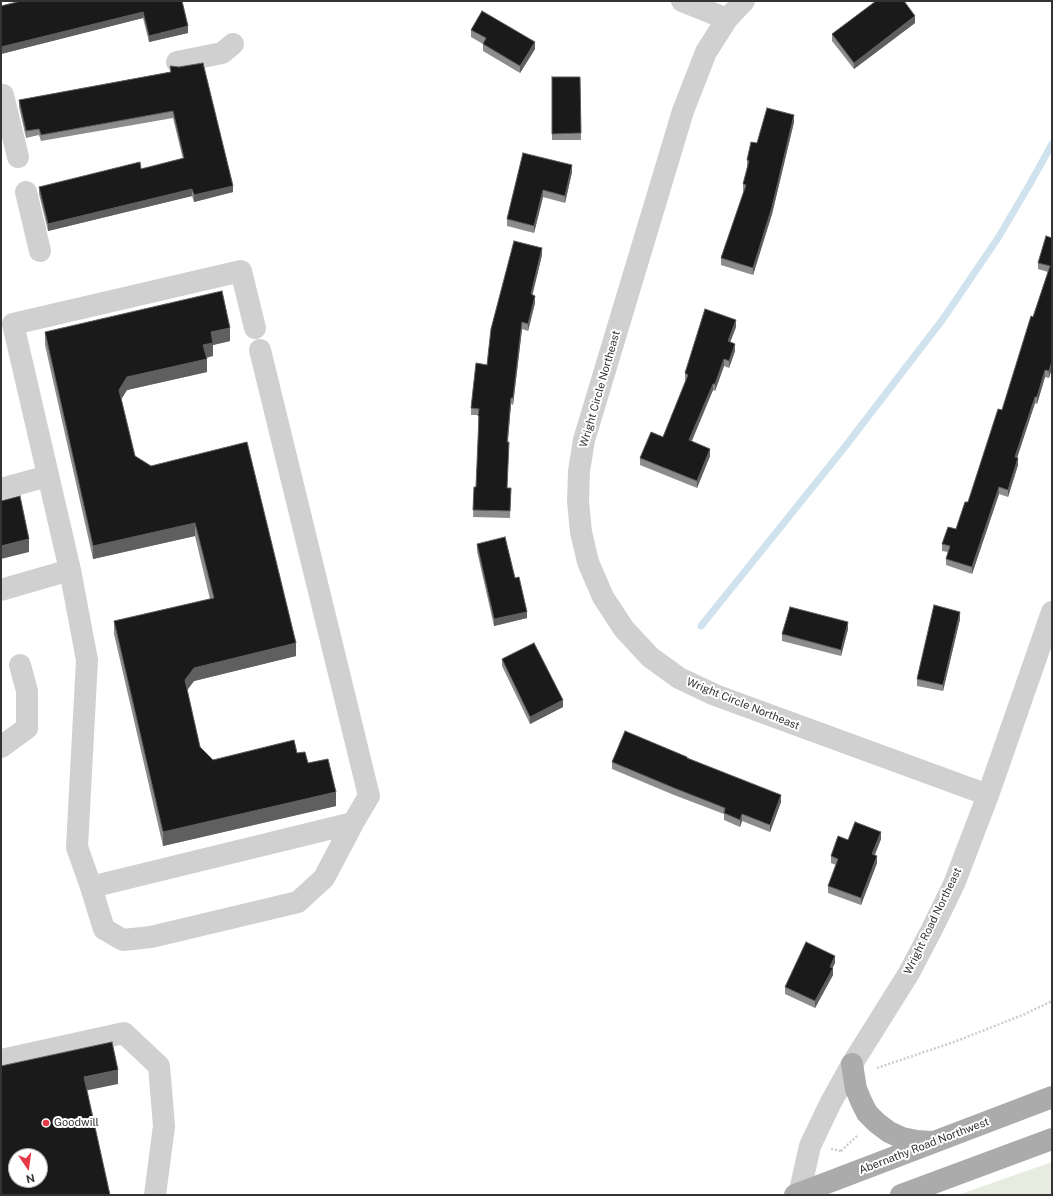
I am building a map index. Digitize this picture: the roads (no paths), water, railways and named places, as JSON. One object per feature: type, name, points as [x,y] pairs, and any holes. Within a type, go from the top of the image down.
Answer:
[{"type":"main road","points":[[852,1064],[856,1089],[861,1101],[867,1113],[877,1123],[889,1132],[902,1138],[935,1142]]},
{"type":"main road","name":"Abernathy Road Northwest","points":[[798,1195],[1052,1097]]},
{"type":"main road","points":[[901,1195],[1052,1139]]},
{"type":"street","points":[[682,1],[727,19]]},
{"type":"street","name":"Wright Circle Northeast","points":[[744,1],[727,19],[706,52],[683,111],[584,440],[579,471],[578,501],[581,532],[588,562],[603,597],[624,629],[650,657],[679,678],[715,695],[988,795]]},
{"type":"street","points":[[177,62],[222,53],[233,44]]},
{"type":"street","points":[[1,94],[18,157]]},
{"type":"street","points":[[26,192],[40,251]]},
{"type":"street","points":[[255,328],[241,271],[13,324],[70,570],[87,660],[77,847],[104,928],[122,940],[151,937],[298,902],[324,878],[369,796],[260,350]]},
{"type":"street","points":[[1,489],[48,476]]},
{"type":"street","points":[[1,590],[70,570]]},
{"type":"street","name":"Wright Road Northeast","points":[[798,1195],[810,1146],[830,1104],[852,1064],[909,973],[954,884],[988,795],[1052,612]]},
{"type":"street","points":[[1,747],[27,728],[27,691],[20,665]]},
{"type":"street","points":[[91,887],[353,823]]},
{"type":"street","points":[[1,1060],[124,1033],[159,1066],[164,1126],[155,1195]]},
{"type":"waterway","points":[[701,626],[844,448],[943,319],[998,238],[1052,144]]},
{"type":"place","name":"Goodwill","points":[[46,1123]]}]
